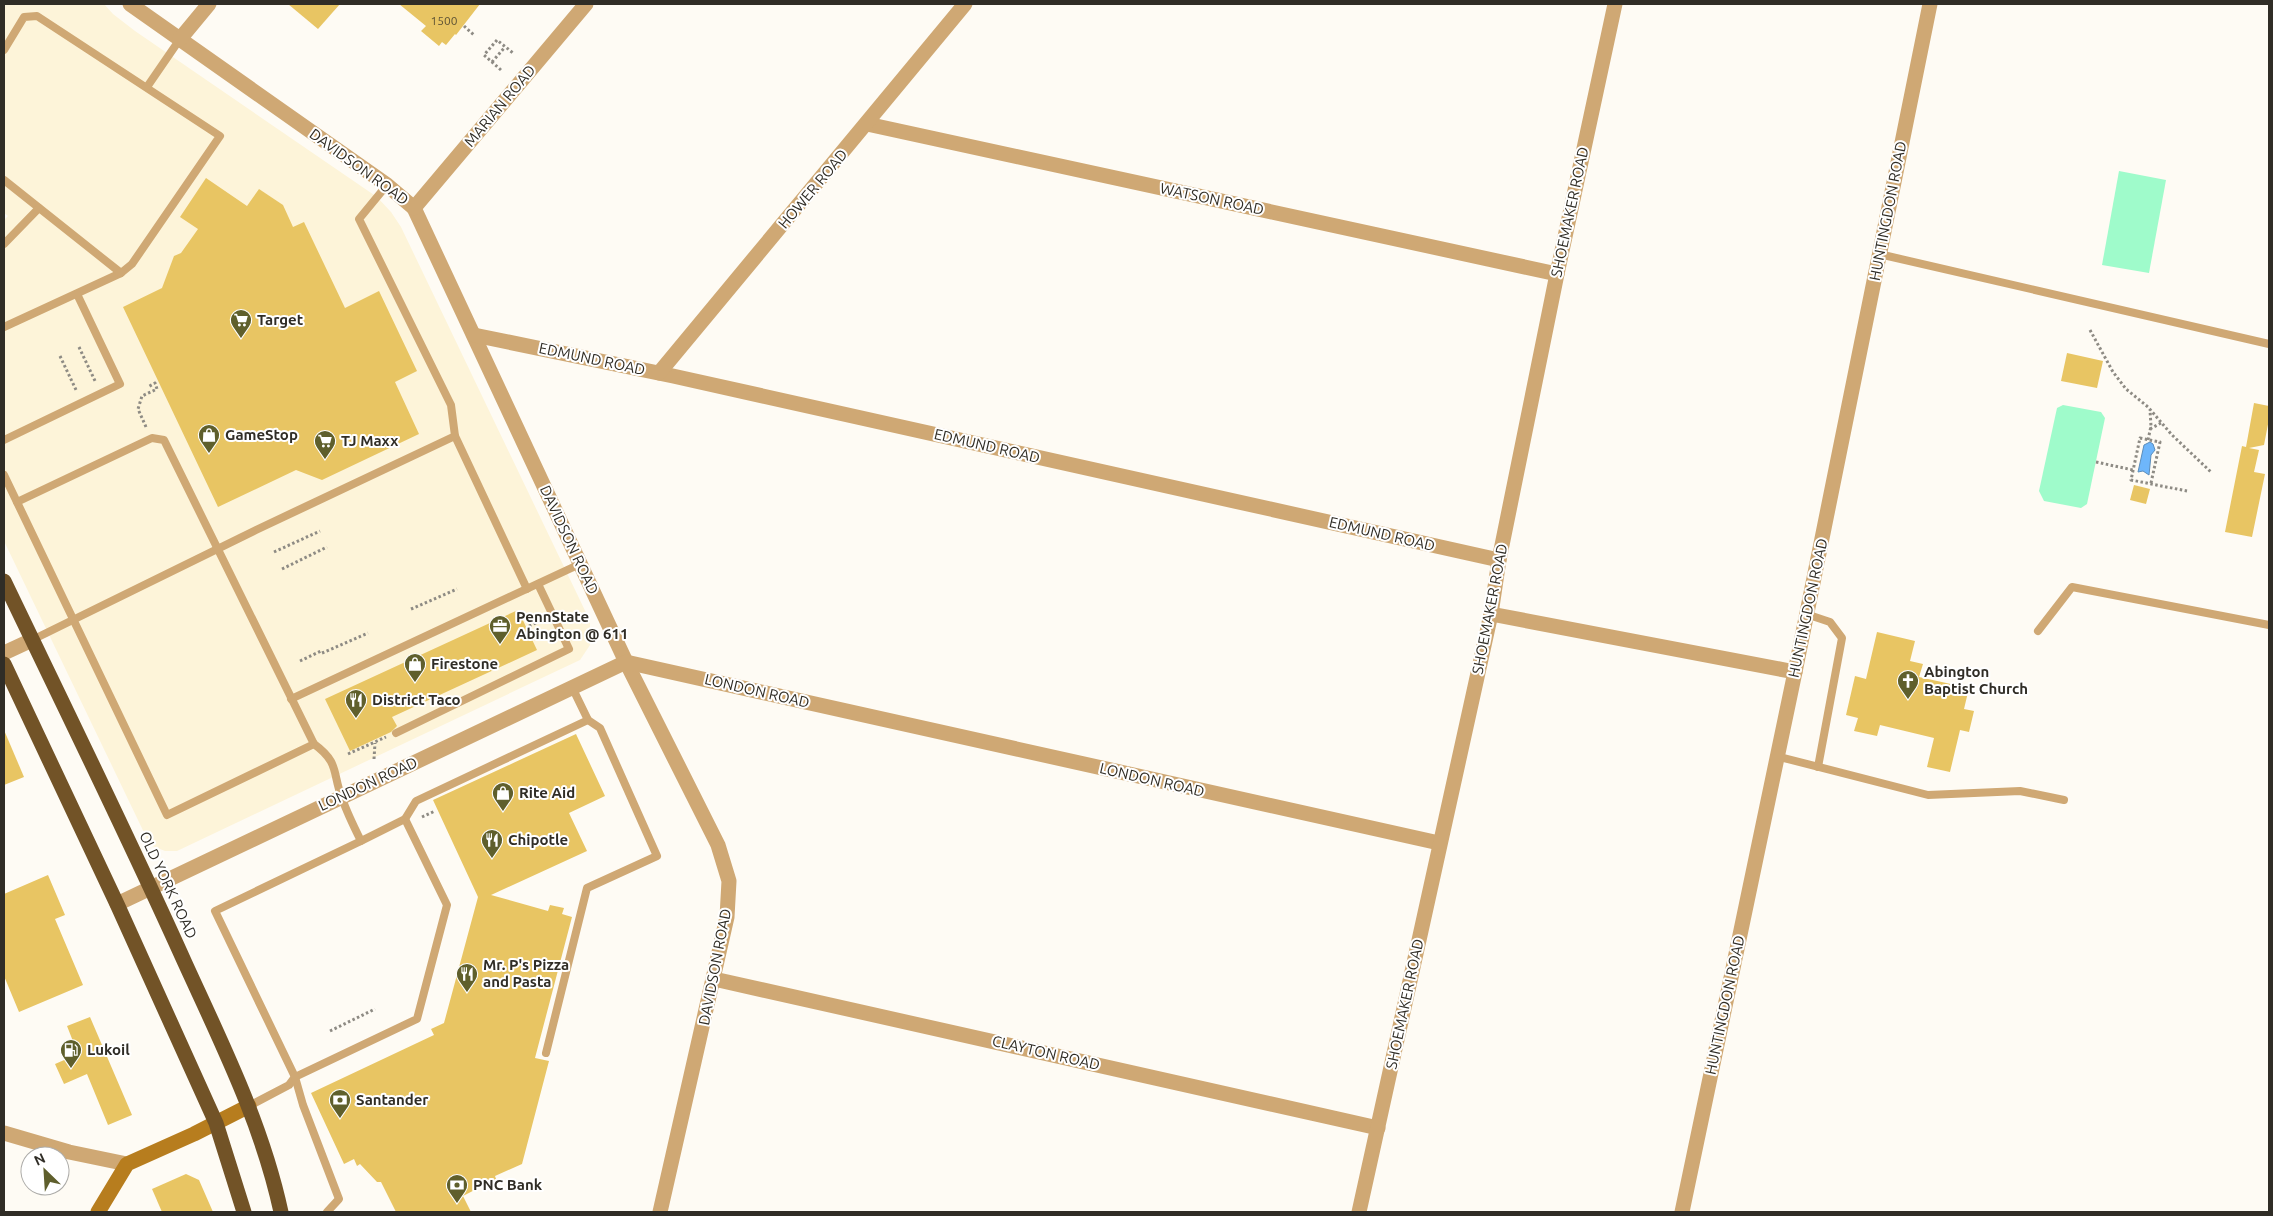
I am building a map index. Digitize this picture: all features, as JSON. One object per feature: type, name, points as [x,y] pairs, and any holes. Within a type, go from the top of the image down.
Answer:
[{"type":"highway","name":"OLD YORK ROAD","points":[[4,581],[150,887],[249,1106],[273,1178],[280,1212]]},
{"type":"highway","points":[[4,664],[216,1123],[244,1212]]},
{"type":"street","name":"DAVIDSON ROAD","points":[[130,4],[387,185],[414,208],[626,662],[718,846],[729,881],[727,917],[660,1212]]},
{"type":"street","points":[[180,39],[209,4]]},
{"type":"street","name":"MARIAN ROAD","points":[[414,208],[586,4]]},
{"type":"street","name":"HOWER ROAD","points":[[659,373],[965,4]]},
{"type":"street","name":"SHOEMAKER ROAD","points":[[1359,1212],[1491,614],[1499,560],[1557,274],[1615,4]]},
{"type":"street","name":"HUNTINGDON ROAD","points":[[1682,1212],[1795,672],[1930,4]]},
{"type":"street","name":"WATSON ROAD","points":[[867,124],[1557,274]]},
{"type":"street","name":"EDMUND ROAD","points":[[474,335],[659,373],[1499,560]]},
{"type":"street","points":[[1491,614],[1795,672]]},
{"type":"street","points":[[4,653],[32,640]]},
{"type":"street","name":"LONDON ROAD","points":[[116,904],[626,662],[1439,843]]},
{"type":"street","name":"CLAYTON ROAD","points":[[714,979],[1378,1128]]},
{"type":"street","points":[[98,1212],[127,1164],[249,1106]]},
{"type":"street","points":[[4,1133],[68,1152],[127,1164]]},
{"type":"lane","points":[[4,50],[24,17],[37,16],[220,136],[132,264],[121,273],[4,327]]},
{"type":"lane","points":[[147,87],[180,39]]},
{"type":"lane","points":[[4,180],[121,273]]},
{"type":"lane","points":[[387,185],[360,219],[451,405],[455,436],[527,590]]},
{"type":"lane","points":[[4,244],[39,208]]},
{"type":"lane","points":[[1879,254],[2269,344]]},
{"type":"lane","points":[[4,440],[120,384],[77,294]]},
{"type":"lane","points":[[32,640],[455,436]]},
{"type":"lane","points":[[17,502],[152,438],[164,440],[314,744],[327,753],[338,776],[341,796],[361,841]]},
{"type":"lane","points":[[4,475],[167,815],[314,744]]},
{"type":"lane","points":[[292,700],[580,564]]},
{"type":"lane","points":[[396,732],[569,649],[538,584]]},
{"type":"lane","points":[[2038,630],[2072,587],[2269,625]]},
{"type":"lane","points":[[1806,614],[1830,622],[1842,638],[1818,767]]},
{"type":"lane","points":[[546,1054],[587,888],[657,856],[600,728],[588,720],[572,687]]},
{"type":"lane","points":[[327,1212],[339,1199],[303,1105],[295,1077],[215,911],[405,819],[416,801],[588,720]]},
{"type":"lane","points":[[1776,756],[1928,795],[2020,791],[2064,800]]},
{"type":"lane","points":[[249,1106],[289,1085],[295,1077],[417,1019],[447,906],[405,819]]},
{"type":"path","points":[[464,26],[475,36]]},
{"type":"path","points":[[501,70],[484,55],[489,47],[497,40],[513,53]]},
{"type":"path","points":[[492,62],[505,47]]},
{"type":"path","points":[[2090,330],[2126,389],[2150,410],[2212,473]]},
{"type":"path","points":[[79,348],[100,394]]},
{"type":"path","points":[[60,356],[82,402]]},
{"type":"path","points":[[140,413],[138,409],[142,396],[158,389],[155,383],[148,387]]},
{"type":"path","points":[[2148,440],[2150,410]]},
{"type":"path","points":[[2150,429],[2161,422]]},
{"type":"path","points":[[2152,483],[2160,442],[2140,438],[2131,480],[2186,491]]},
{"type":"path","points":[[2096,462],[2133,470]]},
{"type":"path","points":[[274,552],[320,532]]},
{"type":"path","points":[[282,569],[327,547]]},
{"type":"path","points":[[411,609],[457,589]]},
{"type":"path","points":[[300,661],[368,633]]},
{"type":"path","points":[[348,754],[396,732]]},
{"type":"path","points":[[374,760],[375,742]]},
{"type":"path","points":[[330,1031],[375,1009]]},
{"type":"shaded area","points":[[4,4],[104,4],[113,14],[135,31],[377,197],[391,212],[401,227],[590,621],[590,645],[580,660],[177,851],[165,851],[150,845],[4,541],[4,220],[8,216],[4,213]]},
{"type":"green space","points":[[2119,171],[2166,180],[2149,273],[2102,265]]},
{"type":"green space","points":[[2063,405],[2101,412],[2105,418],[2087,504],[2081,508],[2044,501],[2039,491],[2057,408]]},
{"type":"water","points":[[2150,442],[2155,450],[2151,455],[2149,475],[2143,471],[2138,472],[2144,445]]},
{"type":"building","points":[[288,4],[340,4],[318,29]]},
{"type":"building","points":[[399,4],[480,4],[456,35],[446,45],[442,42],[439,46],[421,31],[426,26]]},
{"type":"building","points":[[206,178],[247,206],[259,189],[283,205],[293,227],[304,222],[345,308],[379,291],[417,371],[395,382],[419,434],[322,480],[296,470],[218,507],[123,307],[162,288],[174,256],[181,253],[198,229],[180,217]]},
{"type":"building","points":[[2067,353],[2103,361],[2097,388],[2061,381]]},
{"type":"building","points":[[2254,403],[2269,406],[2269,419],[2264,445],[2249,448],[2259,450],[2254,472],[2265,474],[2252,537],[2225,532],[2242,446],[2246,447]]},
{"type":"building","points":[[2134,485],[2150,489],[2146,504],[2130,500]]},
{"type":"building","points":[[518,610],[537,650],[392,717],[397,726],[391,732],[350,751],[325,699]]},
{"type":"building","name":"Abington Baptist Church","points":[[1877,632],[1915,641],[1910,661],[1923,664],[1919,677],[1969,688],[1964,709],[1974,711],[1969,732],[1960,730],[1950,772],[1927,767],[1934,738],[1880,725],[1877,736],[1854,731],[1858,718],[1846,715],[1855,676],[1866,679]]},
{"type":"building","points":[[4,730],[24,777],[4,785]]},
{"type":"building","points":[[576,734],[605,796],[569,813],[587,851],[491,895],[548,911],[550,905],[564,908],[562,914],[572,917],[535,1058],[549,1061],[522,1164],[495,1176],[496,1179],[463,1196],[471,1212],[396,1212],[381,1182],[377,1182],[360,1164],[357,1166],[354,1159],[344,1164],[311,1093],[434,1035],[431,1029],[444,1023],[478,897],[433,800]]},
{"type":"building","points":[[48,875],[65,915],[55,919],[83,985],[19,1012],[4,976],[4,894]]},
{"type":"building","points":[[90,1017],[132,1115],[108,1125],[87,1074],[64,1084],[55,1064],[78,1054],[67,1026]]},
{"type":"building","points":[[186,1174],[199,1180],[213,1212],[162,1212],[152,1189]]},
{"type":"place","name":"Target","points":[[241,339]]},
{"type":"place","name":"GameStop","points":[[209,454]]},
{"type":"place","name":"TJ Maxx","points":[[325,460]]},
{"type":"place","name":"PennState Abington @ 611","points":[[500,645]]},
{"type":"place","name":"Firestone","points":[[415,683]]},
{"type":"place","name":"Abington Baptist Church","points":[[1908,700]]},
{"type":"place","name":"District Taco","points":[[356,719]]},
{"type":"place","name":"Rite Aid","points":[[503,812]]},
{"type":"place","name":"Chipotle","points":[[492,859]]},
{"type":"place","name":"Mr. P's Pizza and Pasta","points":[[467,993]]},
{"type":"place","name":"Lukoil","points":[[71,1069]]},
{"type":"place","name":"Santander","points":[[340,1119]]},
{"type":"place","name":"PNC Bank","points":[[457,1204]]}]
